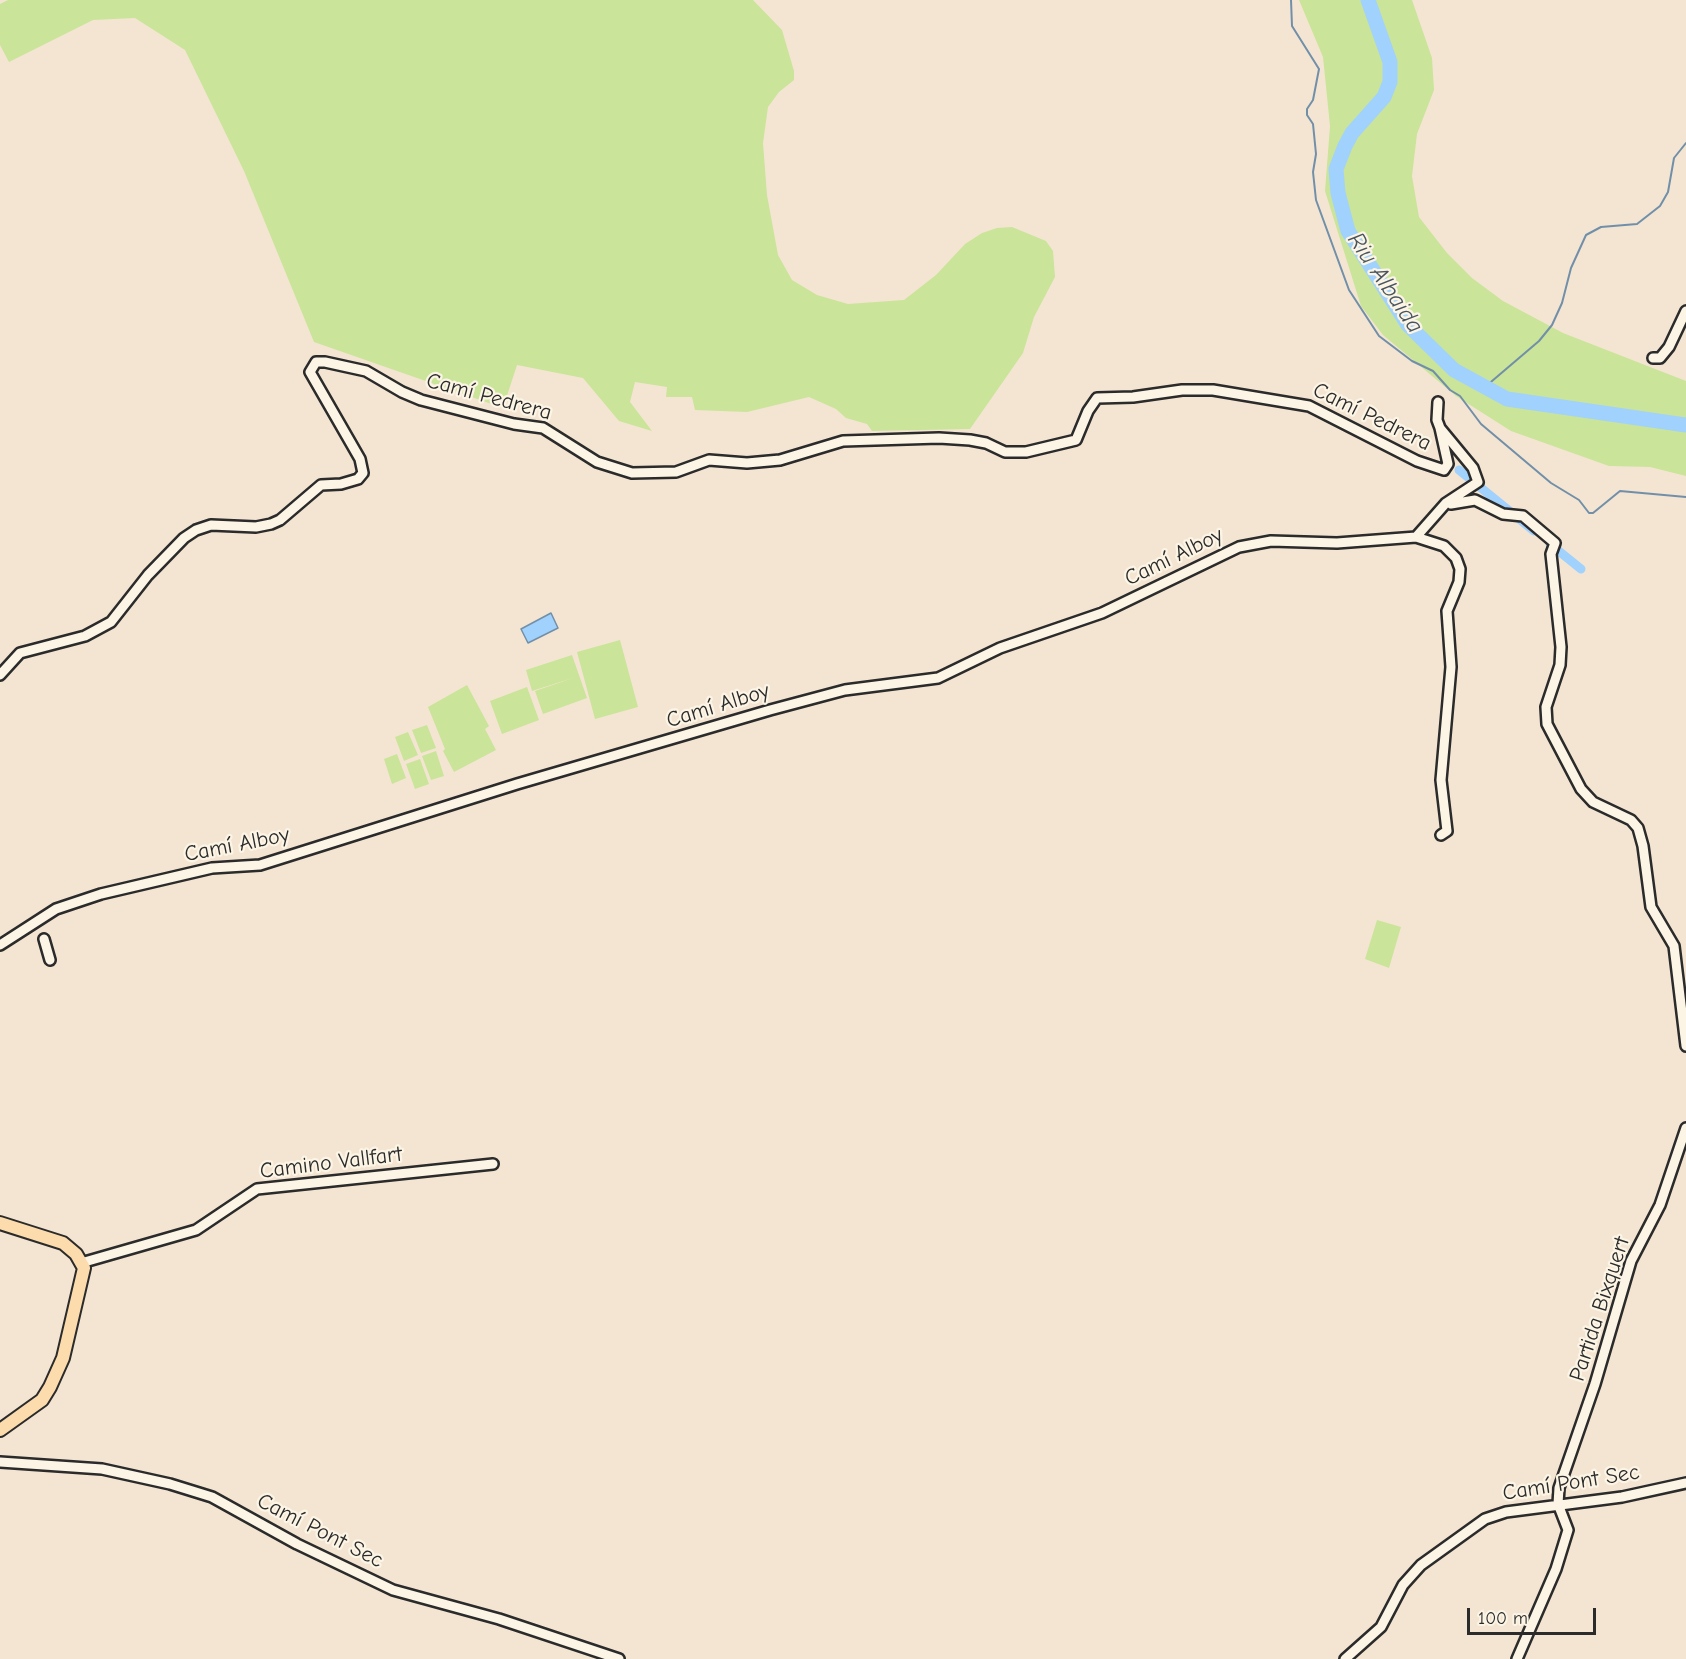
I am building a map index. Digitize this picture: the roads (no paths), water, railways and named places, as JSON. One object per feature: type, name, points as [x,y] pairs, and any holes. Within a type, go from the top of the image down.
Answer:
[{"type":"main road","points":[[0,1223],[63,1243],[76,1254],[84,1268],[82,1285],[63,1358],[50,1387],[42,1400],[0,1430]]},
{"type":"street","points":[[1653,358],[1660,358],[1669,347],[1686,311]]},
{"type":"street","name":"Camí Pedrera","points":[[0,675],[20,653],[85,636],[111,622],[148,575],[183,538],[196,530],[211,525],[256,527],[271,524],[280,520],[321,486],[358,479],[363,473],[360,459],[310,372],[316,362],[366,371],[421,400],[514,424],[543,428],[597,462],[632,473],[676,472],[709,460],[747,463],[780,460],[843,441],[939,438],[970,440],[986,443],[1005,452],[1026,453],[1076,440],[1088,411],[1097,398],[1133,397],[1182,390],[1213,390],[1303,404],[1417,461],[1444,470],[1448,464],[1440,428]]},
{"type":"street","points":[[1438,402],[1437,420],[1440,428],[1473,468],[1478,482],[1438,511],[1416,537],[1444,546],[1456,558],[1460,569],[1459,582],[1447,611],[1450,667],[1441,780],[1447,831],[1441,835]]},
{"type":"street","points":[[1438,511],[1453,503],[1475,500],[1503,514],[1526,517],[1555,543],[1551,554],[1561,647],[1560,665],[1548,699],[1547,724],[1587,795],[1605,809],[1631,820],[1638,828],[1652,907],[1674,946],[1686,1046]]},
{"type":"street","name":"Camí Alboy","points":[[0,945],[56,909],[101,894],[212,868],[260,865],[517,784],[770,710],[845,690],[938,678],[1000,648],[1102,613],[1239,547],[1271,541],[1337,543],[1416,537]]},
{"type":"street","points":[[44,939],[50,960]]},
{"type":"street","name":"Partida Bixquert","points":[[1558,1504],[1559,1488],[1595,1384],[1631,1261],[1660,1205],[1686,1128]]},
{"type":"street","name":"Camino Vallfart","points":[[81,1263],[196,1230],[257,1189],[493,1164]]},
{"type":"street","name":"Camí Pont Sec","points":[[0,1462],[102,1469],[170,1484],[212,1497],[297,1544],[393,1590],[499,1619],[619,1659]]},
{"type":"street","name":"Camí Pont Sec","points":[[1345,1659],[1382,1627],[1408,1577],[1468,1529],[1485,1519],[1506,1512],[1622,1497],[1686,1483]]},
{"type":"street","points":[[1517,1659],[1556,1569],[1568,1530],[1558,1504]]},
{"type":"water","points":[[551,613],[558,628],[528,643],[521,629]]},
{"type":"waterway","points":[[1291,0],[1292,26],[1319,69],[1313,100],[1307,109],[1307,115],[1313,124],[1316,154],[1313,172],[1316,200],[1349,290],[1379,336],[1412,361],[1433,371],[1450,390],[1460,396],[1481,424],[1551,483],[1579,500],[1589,513],[1593,513],[1620,491],[1686,497]]},
{"type":"waterway","name":"Riu Albaida","points":[[1368,0],[1390,62],[1390,82],[1384,97],[1352,133],[1345,146],[1336,169],[1338,193],[1348,231],[1408,325],[1454,370],[1507,399],[1686,425]]},
{"type":"waterway","points":[[1485,387],[1539,341],[1552,325],[1562,303],[1571,268],[1586,235],[1601,227],[1637,224],[1660,206],[1668,192],[1674,158],[1686,143]]},
{"type":"waterway","points":[[1459,470],[1534,531]]},
{"type":"waterway","points":[[1550,544],[1581,569]]}]
